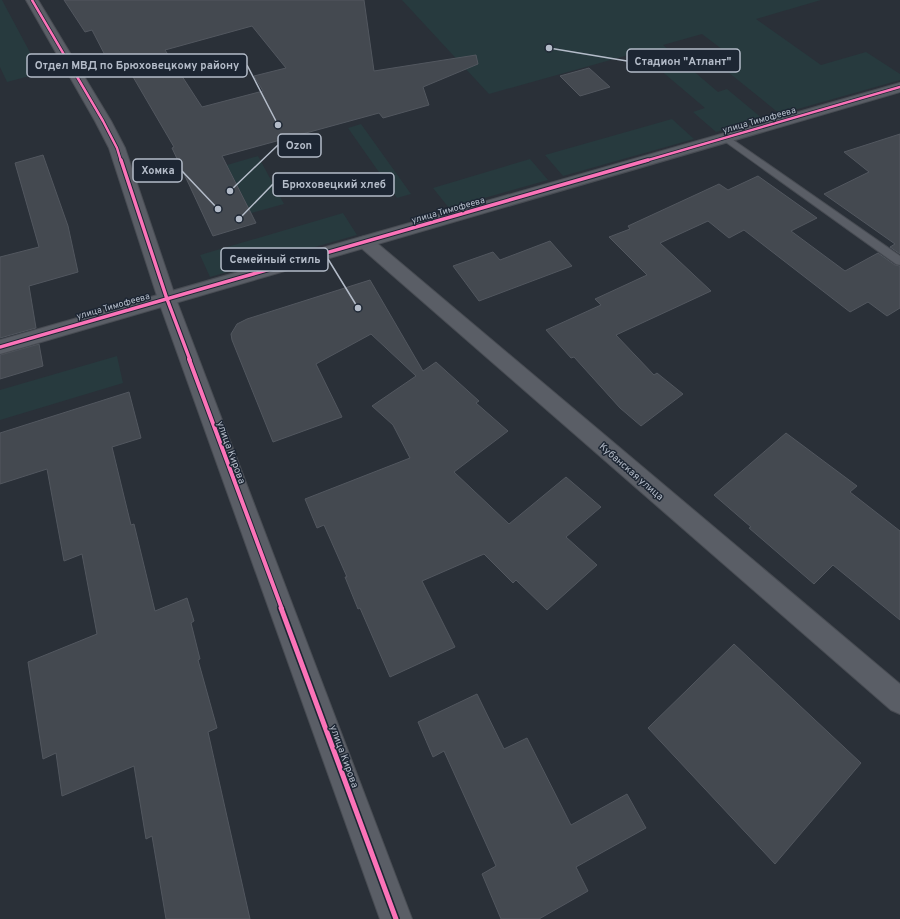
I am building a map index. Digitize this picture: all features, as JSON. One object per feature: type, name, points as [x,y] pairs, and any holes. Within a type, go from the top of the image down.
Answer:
[{"type":"street","name":"улица Кирова","points":[[32,0],[103,121],[117,148],[167,299],[396,919]]},
{"type":"street","name":"улица Тимофеева","points":[[0,347],[900,88]]},
{"type":"street","name":"Кубанская улица","points":[[365,242],[900,701]]},
{"type":"lane","points":[[726,138],[900,261]]},
{"type":"green space","points":[[0,0],[2,0],[41,73],[7,82],[0,67]]},
{"type":"green space","points":[[402,0],[821,0],[756,19],[821,65],[866,52],[900,74],[900,80],[780,114],[723,68],[740,63],[702,34],[663,45],[718,92],[727,89],[763,119],[716,132],[693,112],[705,108],[639,52],[489,94]]},
{"type":"green space","points":[[672,119],[694,139],[563,176],[545,155]]},
{"type":"green space","points":[[361,124],[411,194],[397,198],[348,128]]},
{"type":"green space","points":[[258,156],[284,204],[251,213],[227,165]]},
{"type":"green space","points":[[530,159],[548,180],[449,208],[433,188]]},
{"type":"green space","points":[[343,213],[357,235],[210,277],[200,255]]},
{"type":"green space","points":[[117,356],[123,383],[0,420],[0,390]]},
{"type":"building","points":[[64,0],[364,0],[374,71],[476,55],[478,64],[423,87],[429,105],[383,118],[379,113],[222,156],[256,223],[213,236],[172,148],[174,147],[122,58],[108,61],[92,30],[85,32]],"holes":[[[252,26],[286,68],[254,76],[263,91],[202,107],[165,50]]]},
{"type":"building","points":[[589,68],[610,87],[580,96],[560,76]]},
{"type":"building","points":[[900,134],[900,254],[890,247],[895,244],[824,194],[869,172],[844,152]]},
{"type":"building","points":[[43,155],[68,226],[78,272],[29,286],[36,328],[0,338],[0,257],[39,247],[15,163]]},
{"type":"building","points":[[758,176],[817,218],[791,231],[845,271],[878,253],[895,265],[900,266],[900,308],[887,316],[868,302],[850,312],[744,230],[729,238],[708,221],[660,243],[711,291],[616,335],[654,375],[657,373],[683,394],[641,426],[620,408],[574,357],[571,358],[546,330],[601,305],[595,299],[647,275],[609,237],[630,229],[628,226],[719,184],[728,190]]},
{"type":"building","points":[[550,241],[572,266],[479,301],[453,266],[493,252],[500,260]]},
{"type":"building","points":[[370,280],[423,371],[436,362],[479,401],[476,403],[508,431],[454,472],[509,524],[566,477],[601,507],[566,537],[597,565],[547,610],[516,580],[513,583],[484,554],[422,581],[455,647],[390,677],[360,608],[358,609],[345,577],[347,577],[324,525],[317,528],[305,499],[410,458],[393,425],[372,406],[416,376],[371,334],[316,364],[342,417],[273,442],[232,340],[231,334],[237,324],[247,319]]},
{"type":"building","points":[[39,344],[43,366],[0,379],[0,355]]},
{"type":"building","points":[[129,392],[141,438],[112,447],[131,525],[134,524],[155,611],[187,598],[194,621],[191,623],[200,659],[198,660],[217,728],[208,732],[250,919],[166,919],[152,836],[146,839],[134,766],[62,796],[56,753],[43,759],[28,662],[97,634],[82,554],[64,561],[47,469],[0,484],[0,433]]},
{"type":"building","points":[[786,433],[857,486],[850,492],[900,531],[900,620],[833,565],[814,584],[749,528],[751,527],[714,495]]},
{"type":"building","points":[[734,644],[861,763],[775,864],[648,728]]},
{"type":"building","points":[[477,694],[504,749],[527,738],[571,825],[627,794],[646,828],[576,867],[588,891],[539,919],[501,919],[482,874],[496,866],[444,751],[433,757],[418,722]]},
{"type":"cycle path","points":[[32,0],[103,121],[117,148],[167,299],[396,919]]},
{"type":"cycle path","points":[[0,347],[900,87]]},
{"type":"place","name":"Стадион \"Атлант\"","points":[[549,48]]},
{"type":"place","name":"Отдел МВД по Брюховецкому району","points":[[278,125]]},
{"type":"place","name":"Ozon","points":[[230,191]]},
{"type":"place","name":"Хомка","points":[[218,209]]},
{"type":"place","name":"Брюховецкий хлеб","points":[[239,219]]},
{"type":"place","name":"Семейный стиль","points":[[358,308]]}]
